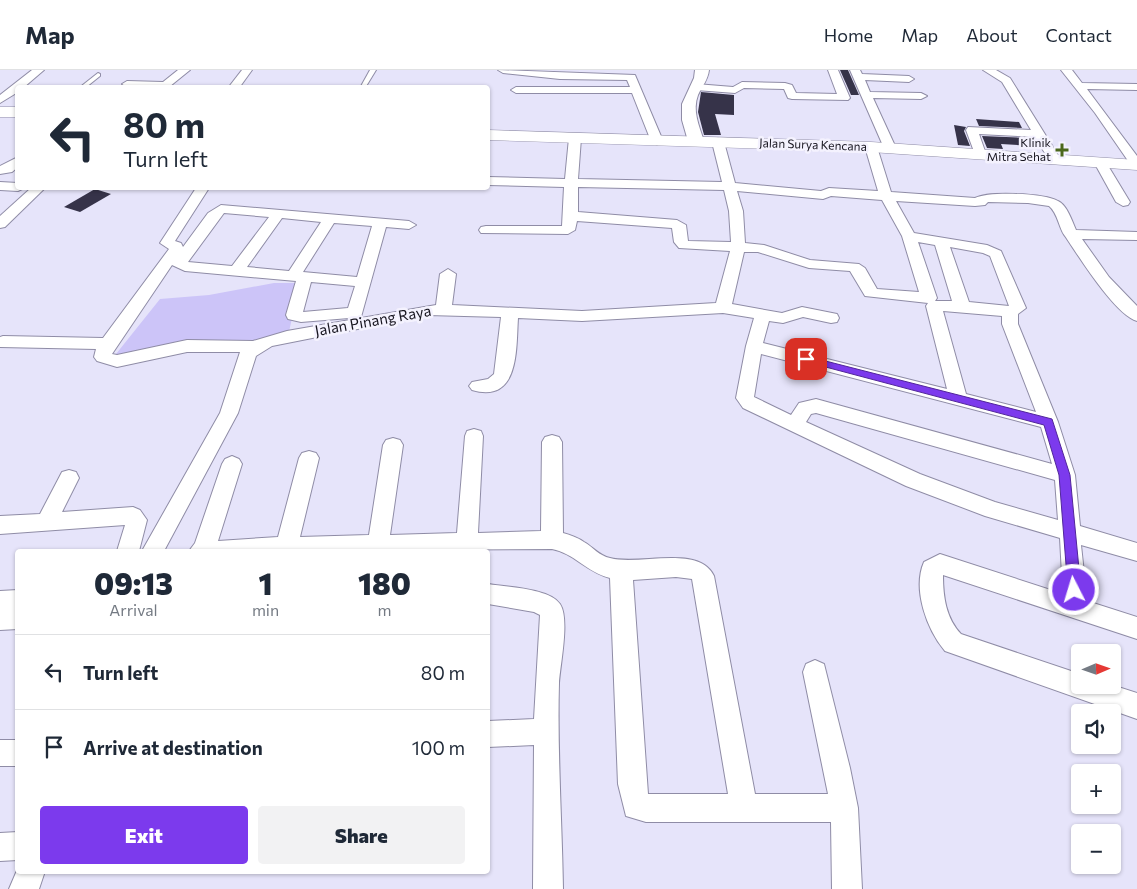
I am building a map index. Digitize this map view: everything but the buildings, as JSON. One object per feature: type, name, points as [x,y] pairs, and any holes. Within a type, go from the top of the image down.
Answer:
[{"type":"main road","points":[[0,112],[15,112]]},
{"type":"main road","name":"Jalan Surya Kencana","points":[[490,135],[871,147],[1137,165]]},
{"type":"street","points":[[20,85],[39,70]]},
{"type":"street","points":[[164,85],[185,70]]},
{"type":"street","points":[[234,85],[247,70]]},
{"type":"street","points":[[502,70],[543,75],[630,73],[657,141]]},
{"type":"street","points":[[696,141],[689,107],[690,99],[701,79],[702,70]]},
{"type":"street","points":[[696,86],[735,90],[742,85],[785,86],[788,87],[792,96],[844,98],[833,70]]},
{"type":"street","points":[[988,70],[1006,80],[1055,160]]},
{"type":"street","points":[[1066,70],[1137,165]]},
{"type":"street","points":[[856,74],[909,79]]},
{"type":"street","points":[[856,74],[890,148]]},
{"type":"street","points":[[126,85],[138,75]]},
{"type":"street","points":[[1079,86],[1137,87]]},
{"type":"street","points":[[0,100],[15,88]]},
{"type":"street","points":[[516,90],[636,90]]},
{"type":"street","points":[[866,95],[921,96]]},
{"type":"street","points":[[980,154],[972,130],[1039,134]]},
{"type":"street","points":[[486,230],[566,231],[571,216],[571,184],[575,138]]},
{"type":"street","points":[[718,142],[736,210],[738,246],[723,308]]},
{"type":"street","points":[[571,216],[677,224],[679,225],[681,242],[684,245],[738,246],[766,249],[809,264],[857,268],[871,293],[929,298],[930,295],[909,236],[880,181],[871,147]]},
{"type":"street","points":[[0,170],[7,169],[15,163]]},
{"type":"street","points":[[1101,164],[1123,202]]},
{"type":"street","points":[[646,172],[648,186]]},
{"type":"street","points":[[490,181],[648,186],[730,186],[823,195],[829,192],[974,202],[980,202],[984,198],[1046,201],[1058,207],[1070,234],[1124,304],[1135,310]]},
{"type":"street","points":[[0,186],[15,187]]},
{"type":"street","points":[[0,213],[27,190]]},
{"type":"street","points":[[0,224],[36,190]]},
{"type":"street","points":[[3,342],[108,344],[176,248],[176,246],[167,243],[201,190]]},
{"type":"street","points":[[362,282],[180,265],[213,216],[222,209],[409,225]]},
{"type":"street","points":[[186,214],[213,216]]},
{"type":"street","points":[[236,270],[278,214]]},
{"type":"street","points":[[330,218],[299,276],[294,314],[299,317],[354,314],[380,224]]},
{"type":"street","points":[[1070,234],[1137,236]]},
{"type":"street","points":[[909,236],[994,251],[1018,308],[1010,312],[962,306],[935,305],[933,310],[958,400]]},
{"type":"street","points":[[942,244],[962,306]]},
{"type":"street","points":[[443,310],[448,274]]},
{"type":"street","name":"Jalan Pinang Raya","points":[[108,344],[103,352],[103,357],[117,360],[175,346],[254,346],[287,336],[428,310],[582,316],[723,308],[787,318],[802,312],[831,318]]},
{"type":"street","points":[[478,386],[492,385],[500,379],[504,369],[510,312]]},
{"type":"street","points":[[1010,312],[1010,324],[1049,422],[1064,475],[1076,609]]},
{"type":"street","points":[[763,315],[754,346],[745,398],[749,403],[913,480],[992,510],[1137,552]]},
{"type":"street","points":[[154,549],[229,414],[243,363],[254,346]]},
{"type":"street","points":[[754,346],[1049,422]]},
{"type":"street","points":[[795,425],[805,408],[816,406],[1064,475]]},
{"type":"street","points":[[466,541],[474,436]]},
{"type":"street","points":[[552,442],[552,540]]},
{"type":"street","points":[[378,544],[393,445]]},
{"type":"street","points":[[287,546],[309,458]]},
{"type":"street","points":[[203,549],[232,464]]},
{"type":"street","points":[[47,521],[69,478]]},
{"type":"street","points":[[0,525],[133,516],[137,520],[129,549]]},
{"type":"street","points":[[236,549],[287,546],[552,540],[569,542],[596,563],[621,570],[690,568],[699,570],[703,576],[744,809]]},
{"type":"street","points":[[1137,628],[940,564],[932,569],[932,582],[940,628],[953,643],[1137,706]]},
{"type":"street","points":[[621,570],[632,784],[636,806],[646,808],[744,809],[844,808]]},
{"type":"street","points":[[490,594],[539,602],[551,610],[552,632],[547,683],[546,731],[548,889]]},
{"type":"street","points":[[0,601],[15,600]]},
{"type":"street","points":[[0,619],[15,618]]},
{"type":"street","points":[[815,672],[844,808],[847,889]]},
{"type":"street","points":[[490,734],[546,731]]},
{"type":"street","points":[[0,753],[15,753]]},
{"type":"street","points":[[0,847],[15,846]]},
{"type":"street","points":[[24,889],[29,874]]},
{"type":"lane","points":[[364,85],[373,70]]},
{"type":"lane","points":[[85,85],[98,75]]},
{"type":"shaded area","points":[[274,283],[300,283],[288,336],[112,359],[160,299],[209,295]]},
{"type":"place","name":"Klinik Mitra Sehat","points":[[1062,150]]},
{"type":"route","points":[[806,359],[958,400],[1049,422],[1064,475],[1074,590]]}]
